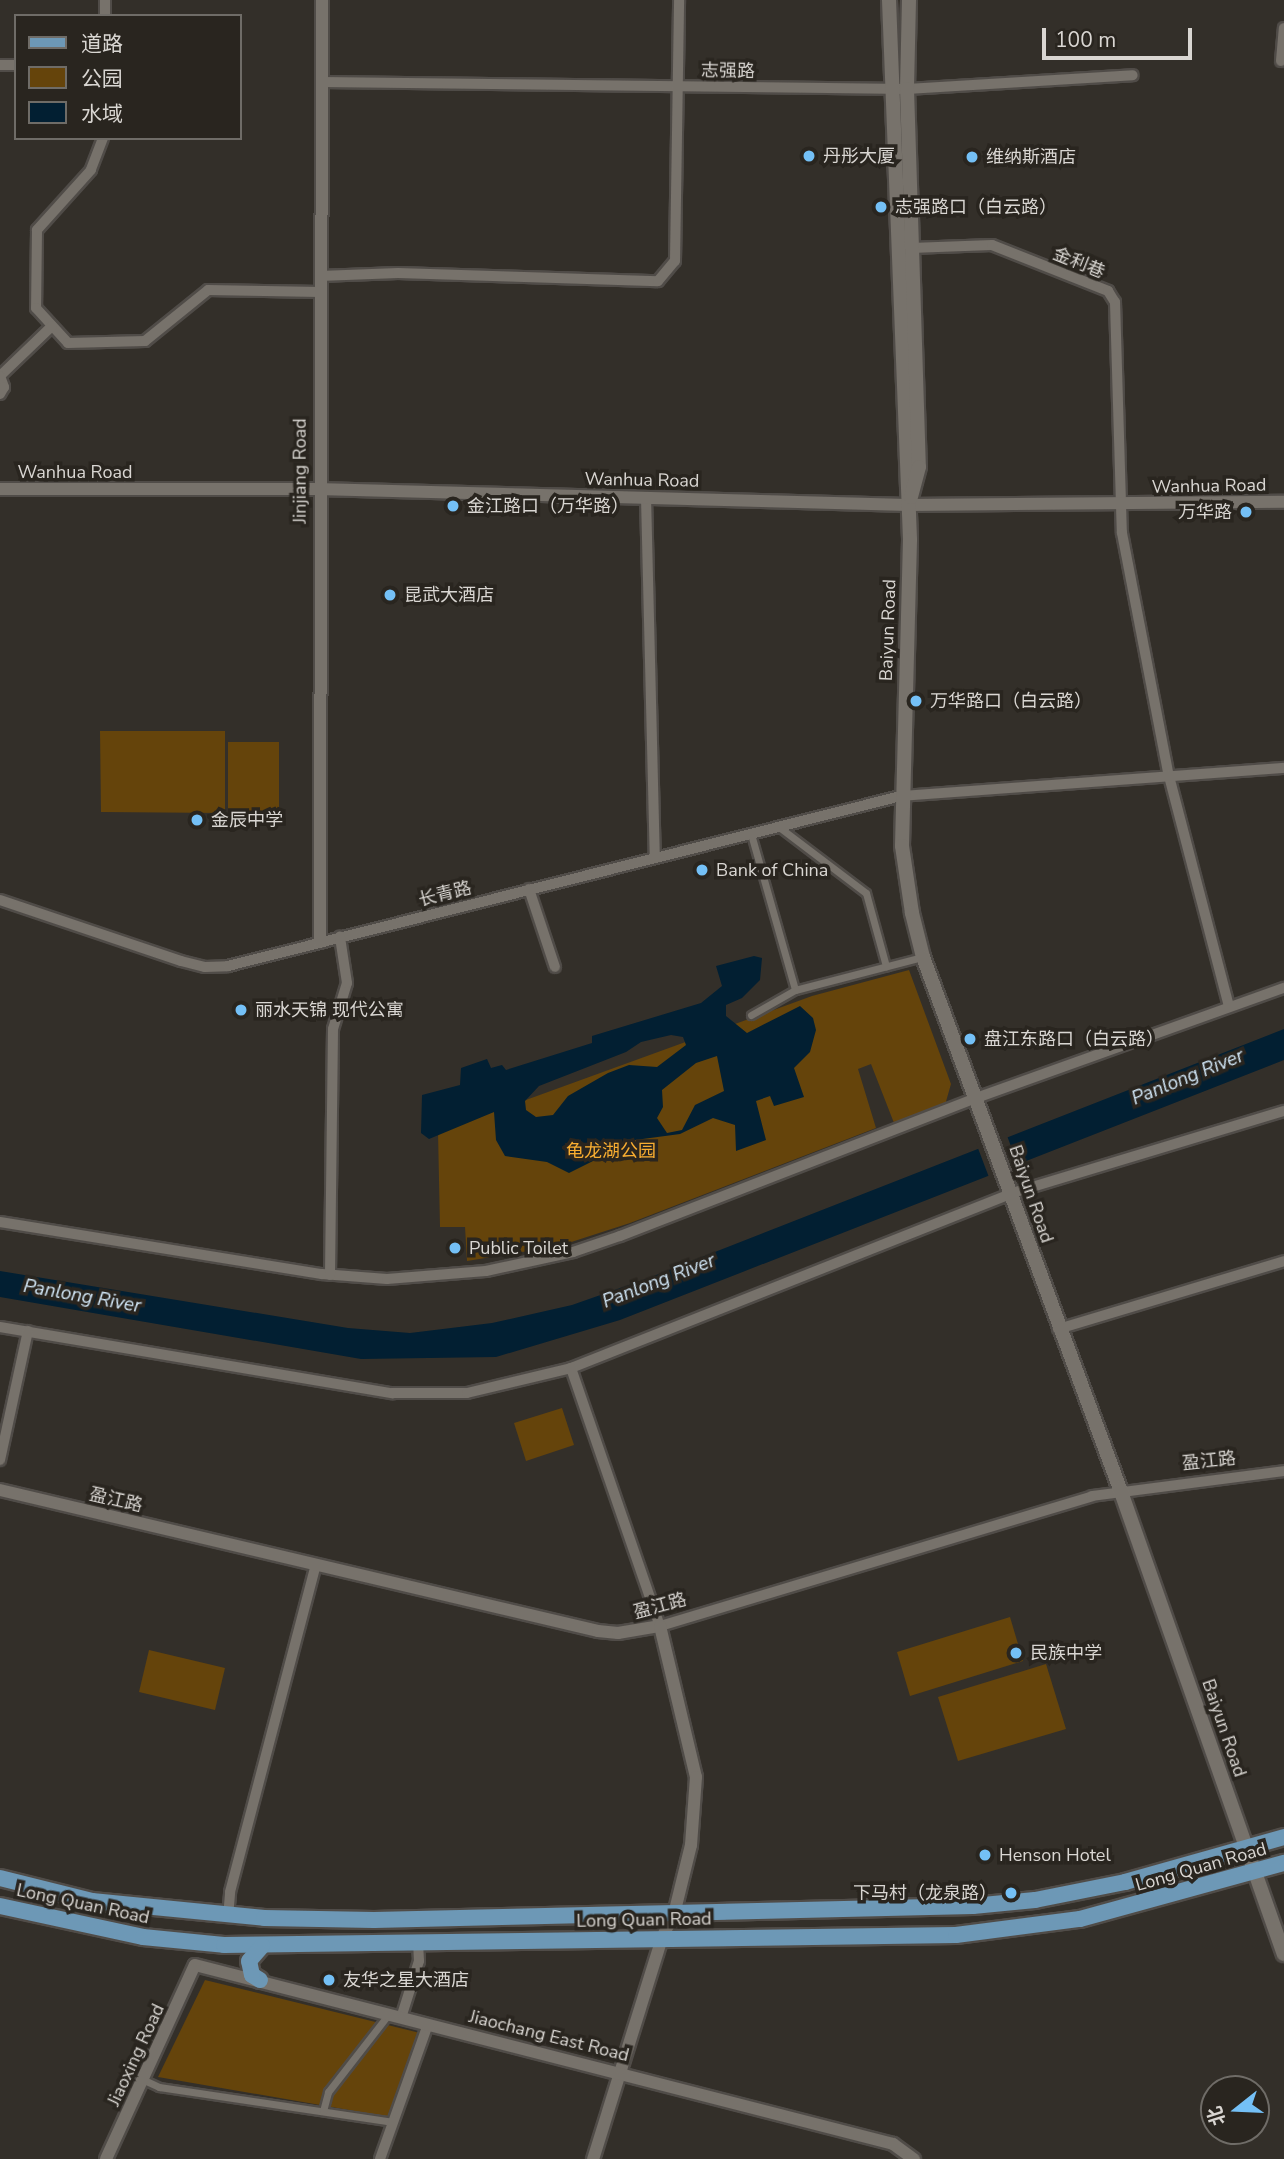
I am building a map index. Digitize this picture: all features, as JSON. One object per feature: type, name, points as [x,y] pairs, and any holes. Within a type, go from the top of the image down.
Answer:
[{"type":"main road","name":"Baiyun Road","points":[[889,0],[908,505],[902,846],[923,957],[1012,1193],[1058,1329],[1120,1489],[1284,1954]]},
{"type":"main road","name":"Baiyun Road","points":[[908,505],[919,467],[907,89],[909,0]]},
{"type":"main road","name":"Long Quan Road","points":[[0,1878],[92,1901],[228,1917],[374,1920],[674,1914],[1035,1900],[1247,1849],[1284,1837]]},
{"type":"main road","name":"Long Quan Road","points":[[0,1906],[100,1929],[187,1941],[262,1946],[932,1936],[1021,1929],[1093,1916],[1284,1863]]},
{"type":"main road","points":[[260,1980],[252,1975],[249,1961],[262,1946]]},
{"type":"street","name":"Jinjiang Road","points":[[320,942],[317,489],[322,0]]},
{"type":"street","points":[[320,276],[398,273],[658,281],[676,261],[675,112],[680,86],[679,0]]},
{"type":"street","points":[[1281,61],[1284,28]]},
{"type":"street","name":"志强路","points":[[322,82],[907,89],[1133,75]]},
{"type":"street","points":[[102,140],[91,170],[37,230],[33,299],[68,343],[138,343],[200,292],[320,292]]},
{"type":"street","name":"金利巷","points":[[911,248],[992,245],[1108,291],[1115,302],[1118,335],[1121,505]]},
{"type":"street","points":[[0,394],[4,387],[0,376],[52,326]]},
{"type":"street","name":"Wanhua Road","points":[[0,489],[317,489],[908,505],[1284,502]]},
{"type":"street","points":[[646,497],[655,858]]},
{"type":"street","points":[[1121,505],[1122,533],[1169,776],[1229,1006]]},
{"type":"street","name":"长青路","points":[[0,900],[205,967],[228,966],[901,796],[1284,768]]},
{"type":"street","points":[[779,827],[866,893],[886,966]]},
{"type":"street","points":[[751,834],[795,990]]},
{"type":"street","points":[[529,889],[555,967]]},
{"type":"street","points":[[330,1275],[333,1029],[347,983],[340,937]]},
{"type":"street","points":[[751,1015],[795,990],[923,957]]},
{"type":"street","points":[[0,1222],[330,1275],[387,1279],[441,1275],[573,1252],[976,1098],[1284,988]]},
{"type":"street","points":[[0,1327],[422,1396],[467,1393],[571,1368],[1012,1193],[1284,1111]]},
{"type":"street","points":[[1058,1329],[1284,1261]]},
{"type":"street","points":[[0,1460],[28,1331]]},
{"type":"street","points":[[571,1368],[660,1626],[695,1777],[691,1845],[674,1914],[662,1938],[593,2159]]},
{"type":"street","name":"盈江路","points":[[0,1490],[598,1631],[618,1633],[660,1626],[1120,1489],[1284,1471]]},
{"type":"street","points":[[228,1917],[230,1892],[316,1565]]},
{"type":"street","points":[[187,1941],[195,1965]]},
{"type":"street","points":[[323,2111],[328,2092],[394,2016],[419,1961],[418,1943]]},
{"type":"street","name":"Jiaochang East Road","points":[[195,1965],[893,2144],[914,2159]]},
{"type":"street","name":"Jiaoxing Road","points":[[106,2159],[195,1965]]},
{"type":"street","points":[[380,2159],[428,2024]]},
{"type":"street","points":[[144,2080],[159,2087],[393,2122]]},
{"type":"green space","points":[[100,731],[225,731],[225,813],[101,812]]},
{"type":"green space","points":[[228,742],[279,742],[279,824],[228,824]]},
{"type":"green space","name":"龟龙湖公园","points":[[909,970],[951,1084],[945,1105],[894,1123],[871,1064],[858,1069],[876,1128],[630,1223],[559,1246],[467,1261],[465,1227],[440,1227],[438,1132],[812,996]]},
{"type":"green space","points":[[562,1408],[574,1445],[526,1461],[514,1423]]},
{"type":"green space","points":[[1010,1617],[1023,1661],[910,1696],[897,1652]]},
{"type":"green space","points":[[149,1650],[225,1668],[215,1710],[139,1692]]},
{"type":"green space","points":[[1046,1664],[1066,1729],[958,1761],[938,1697]]},
{"type":"green space","points":[[205,1980],[420,2033],[389,2117],[158,2077]]},
{"type":"water","points":[[754,956],[762,958],[760,980],[742,998],[726,1005],[726,1016],[747,1033],[800,1006],[813,1018],[816,1030],[810,1052],[794,1068],[804,1097],[774,1106],[770,1096],[756,1101],[766,1140],[736,1151],[735,1125],[713,1118],[680,1134],[635,1140],[569,1173],[547,1162],[505,1156],[496,1140],[494,1112],[429,1139],[421,1133],[422,1095],[460,1085],[461,1068],[487,1059],[491,1068],[502,1065],[506,1070],[592,1043],[592,1036],[701,1003],[722,986],[716,966]],"holes":[[[671,1035],[683,1037],[686,1045],[657,1067],[629,1065],[608,1073],[568,1096],[553,1115],[536,1117],[526,1110],[525,1101],[539,1086],[626,1052],[641,1042]],[[717,1056],[724,1091],[695,1105],[682,1130],[667,1133],[657,1118],[663,1107],[662,1090],[696,1063]]]},
{"type":"water","name":"Panlong River","points":[[1284,1029],[1284,1060],[620,1320],[496,1357],[361,1359],[0,1297],[0,1271],[348,1328],[410,1333],[492,1323],[572,1305],[646,1279]]},
{"type":"pier","points":[[1006,1133],[1018,1165],[990,1180],[976,1143]]},
{"type":"place","name":"丹彤大厦","points":[[809,156]]},
{"type":"place","name":"维纳斯酒店","points":[[972,157]]},
{"type":"place","name":"志强路口（白云路）","points":[[881,207]]},
{"type":"place","name":"金江路口（万华路）","points":[[453,506]]},
{"type":"place","name":"万华路","points":[[1246,512]]},
{"type":"place","name":"昆武大酒店","points":[[390,595]]},
{"type":"place","name":"万华路口（白云路）","points":[[916,701]]},
{"type":"place","name":"金辰中学","points":[[197,820]]},
{"type":"place","name":"Bank of China","points":[[702,870]]},
{"type":"place","name":"丽水天锦 现代公寓","points":[[241,1010]]},
{"type":"place","name":"盘江东路口（白云路）","points":[[970,1039]]},
{"type":"place","name":"Public Toilet","points":[[455,1248]]},
{"type":"place","name":"民族中学","points":[[1016,1653]]},
{"type":"place","name":"Henson Hotel","points":[[985,1855]]},
{"type":"place","name":"下马村（龙泉路）","points":[[1011,1893]]},
{"type":"place","name":"友华之星大酒店","points":[[329,1980]]}]
